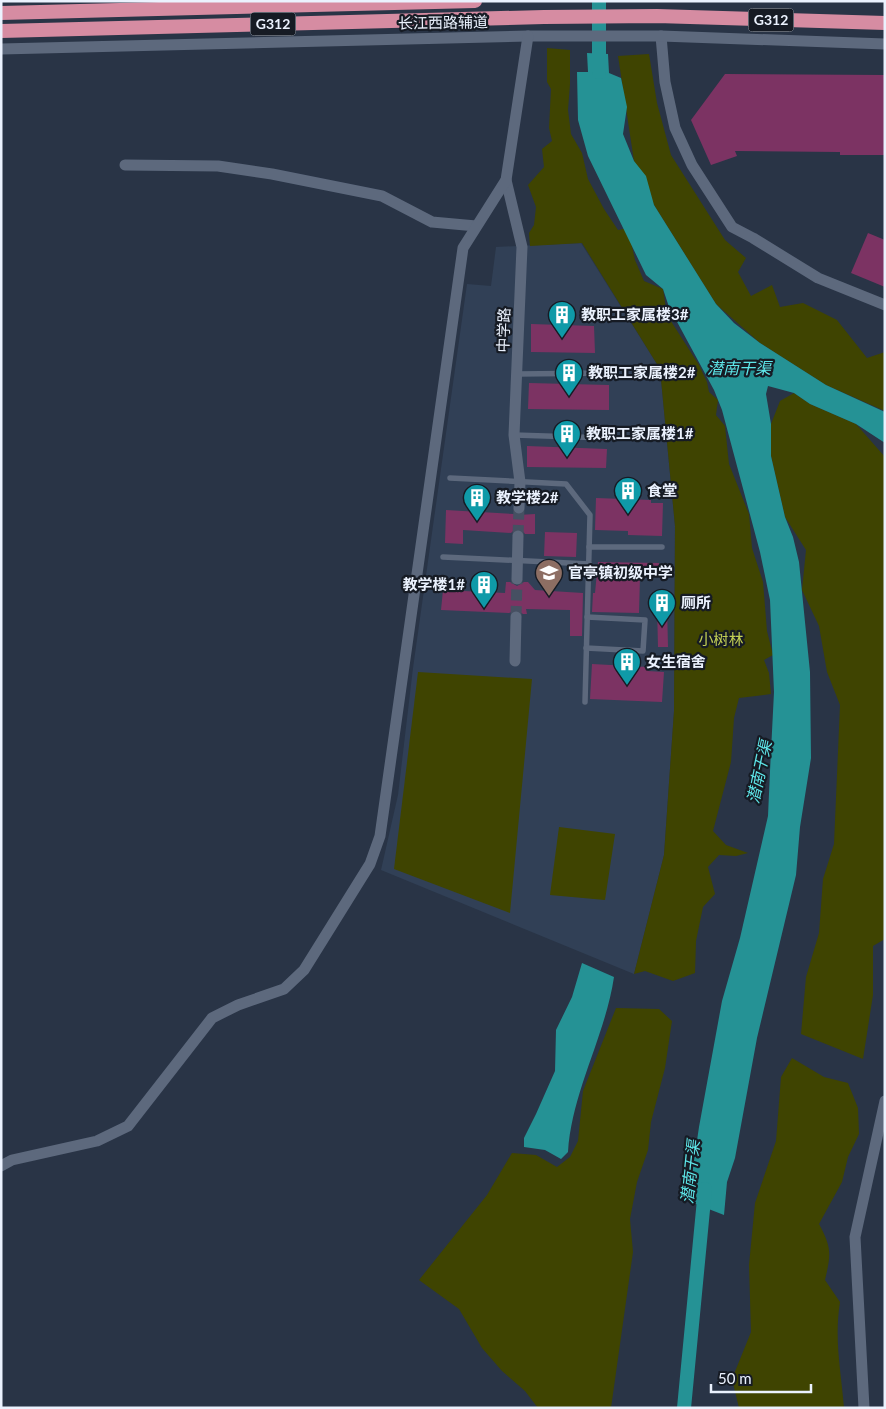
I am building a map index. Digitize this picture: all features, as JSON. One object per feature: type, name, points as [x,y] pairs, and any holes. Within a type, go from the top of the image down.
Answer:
[{"type":"highway","name":"G312","points":[[1,13],[475,1]]},
{"type":"highway","name":"G312","points":[[1,31],[544,17],[656,16],[885,23]]},
{"type":"street","name":"长江西路辅道","points":[[1,49],[528,36],[662,36],[885,44]]},
{"type":"street","points":[[1,1166],[12,1160],[97,1140],[128,1126],[212,1018],[238,1005],[284,989],[304,970],[370,864],[380,836],[463,248],[506,180],[528,36]]},
{"type":"street","points":[[662,36],[665,82],[675,128],[692,166],[732,227],[818,278],[885,305]]},
{"type":"street","points":[[125,165],[218,166],[272,174],[382,196],[432,222],[476,226]]},
{"type":"street","name":"中学路","points":[[506,180],[522,247],[514,435],[520,482],[519,508]]},
{"type":"street","points":[[871,300],[885,314]]},
{"type":"street","points":[[517,579],[518,536]]},
{"type":"street","points":[[515,660],[516,617]]},
{"type":"street","points":[[864,1408],[855,1237],[885,1101]]},
{"type":"lane","points":[[517,374],[610,373]]},
{"type":"lane","points":[[514,435],[608,438]]},
{"type":"lane","points":[[450,478],[566,484],[590,515],[585,702]]},
{"type":"lane","points":[[589,547],[662,547]]},
{"type":"lane","points":[[443,557],[589,564]]},
{"type":"lane","points":[[586,648],[643,651],[646,620],[587,617]]},
{"type":"shaded area","name":"官亭镇初级中学","points":[[581,243],[660,369],[675,526],[674,711],[664,855],[634,974],[381,870],[398,795],[413,668],[467,284],[491,286],[496,247]]},
{"type":"green space","name":"小树林","points":[[547,48],[570,50],[568,110],[571,134],[582,153],[588,179],[618,230],[628,228],[635,260],[644,281],[663,289],[667,315],[699,365],[707,382],[709,392],[718,400],[716,415],[725,426],[729,464],[749,514],[752,548],[763,582],[767,631],[773,655],[764,660],[769,673],[771,694],[739,698],[734,718],[731,762],[713,831],[726,845],[748,853],[736,856],[719,855],[708,867],[715,894],[703,907],[696,941],[695,973],[673,981],[645,971],[634,974],[664,855],[674,711],[675,526],[660,369],[582,243],[530,246],[529,233],[534,225],[536,207],[528,185],[544,167],[542,149],[552,141],[549,128],[551,89],[547,82]]},
{"type":"green space","points":[[649,54],[657,103],[671,155],[725,240],[746,258],[738,272],[751,296],[772,285],[780,307],[803,303],[837,320],[867,358],[885,352],[885,411],[826,385],[760,343],[716,304],[654,205],[634,161],[618,56]]},
{"type":"green space","points":[[794,393],[810,404],[856,424],[885,457],[885,939],[873,946],[873,995],[863,1059],[801,1034],[806,977],[819,933],[823,879],[834,844],[840,705],[827,672],[819,626],[802,590],[806,550],[785,517],[771,456],[771,424],[780,401]]},
{"type":"green space","points":[[418,672],[532,679],[510,913],[394,869]]},
{"type":"green space","points":[[559,827],[615,834],[605,900],[550,895]]},
{"type":"green space","points":[[616,1008],[659,1009],[672,1021],[665,1068],[651,1122],[648,1150],[637,1182],[630,1219],[633,1252],[611,1408],[538,1408],[525,1391],[502,1371],[482,1348],[459,1309],[419,1280],[487,1195],[512,1153],[536,1155],[557,1167],[570,1157],[578,1141],[583,1091]]},
{"type":"green space","points":[[792,1058],[824,1077],[848,1083],[858,1108],[859,1134],[848,1157],[842,1182],[819,1224],[829,1251],[825,1280],[840,1302],[838,1342],[844,1408],[739,1408],[732,1379],[751,1332],[749,1265],[755,1203],[776,1141],[781,1077]]},
{"type":"water","name":"潜南干渠","points":[[587,53],[608,54],[609,73],[621,78],[627,107],[623,134],[634,161],[646,176],[654,205],[716,304],[734,323],[760,343],[826,385],[885,412],[885,443],[856,424],[810,404],[794,393],[768,386],[766,394],[771,424],[771,456],[785,517],[793,537],[799,562],[810,672],[811,758],[800,827],[796,875],[757,1038],[735,1158],[727,1182],[724,1215],[688,1201],[699,1127],[722,1001],[740,938],[768,816],[774,692],[770,600],[760,552],[722,410],[714,390],[669,307],[663,289],[646,275],[588,156],[578,120],[577,72],[588,72]]},
{"type":"water","points":[[582,963],[614,977],[604,1021],[576,1107],[568,1152],[561,1159],[545,1150],[524,1147],[524,1138],[555,1071],[556,1030],[572,997]]},
{"type":"building","points":[[725,74],[885,75],[885,155],[840,155],[840,152],[735,151],[737,156],[711,165],[691,120]]},
{"type":"building","points":[[868,233],[885,240],[885,287],[851,273]]},
{"type":"building","name":"教职工家属楼3#","points":[[531,324],[594,326],[595,353],[531,352]]},
{"type":"building","name":"教职工家属楼2#","points":[[529,383],[609,385],[609,410],[528,409]]},
{"type":"building","name":"教职工家属楼1#","points":[[527,446],[607,449],[606,468],[527,467]]},
{"type":"building","name":"食堂","points":[[596,498],[651,500],[651,503],[663,503],[662,536],[628,535],[628,531],[595,530]]},
{"type":"building","name":"教学楼2#","points":[[446,510],[518,515],[535,514],[535,534],[525,534],[519,529],[511,533],[463,530],[463,544],[445,543]]},
{"type":"building","points":[[545,532],[577,533],[576,557],[544,556]]},
{"type":"building","points":[[598,562],[659,563],[659,577],[640,577],[639,613],[592,612]]},
{"type":"building","name":"教学楼1#","points":[[506,582],[517,586],[528,582],[535,590],[583,593],[582,636],[570,636],[570,610],[526,609],[527,614],[523,614],[517,610],[509,613],[441,610],[443,590],[505,593]]},
{"type":"building","name":"厕所","points":[[657,606],[667,606],[668,647],[658,647]]},
{"type":"building","name":"女生宿舍","points":[[592,664],[648,667],[648,671],[664,672],[662,702],[590,699]]},
{"type":"waterway","name":"潜南干渠","points":[[599,1],[599,72]]},
{"type":"waterway","name":"潜南干渠","points":[[684,1408],[705,1189]]},
{"type":"tunnel","points":[[518,536],[519,508]]},
{"type":"tunnel","points":[[516,617],[517,579]]},
{"type":"place","name":"教职工家属楼3#","points":[[562,339]]},
{"type":"place","name":"教职工家属楼2#","points":[[569,397]]},
{"type":"place","name":"教职工家属楼1#","points":[[567,458]]},
{"type":"place","name":"食堂","points":[[628,515]]},
{"type":"place","name":"教学楼2#","points":[[477,522]]},
{"type":"place","name":"官亭镇初级中学","points":[[549,597]]},
{"type":"place","name":"教学楼1#","points":[[484,609]]},
{"type":"place","name":"厕所","points":[[662,627]]},
{"type":"place","name":"女生宿舍","points":[[627,686]]}]
